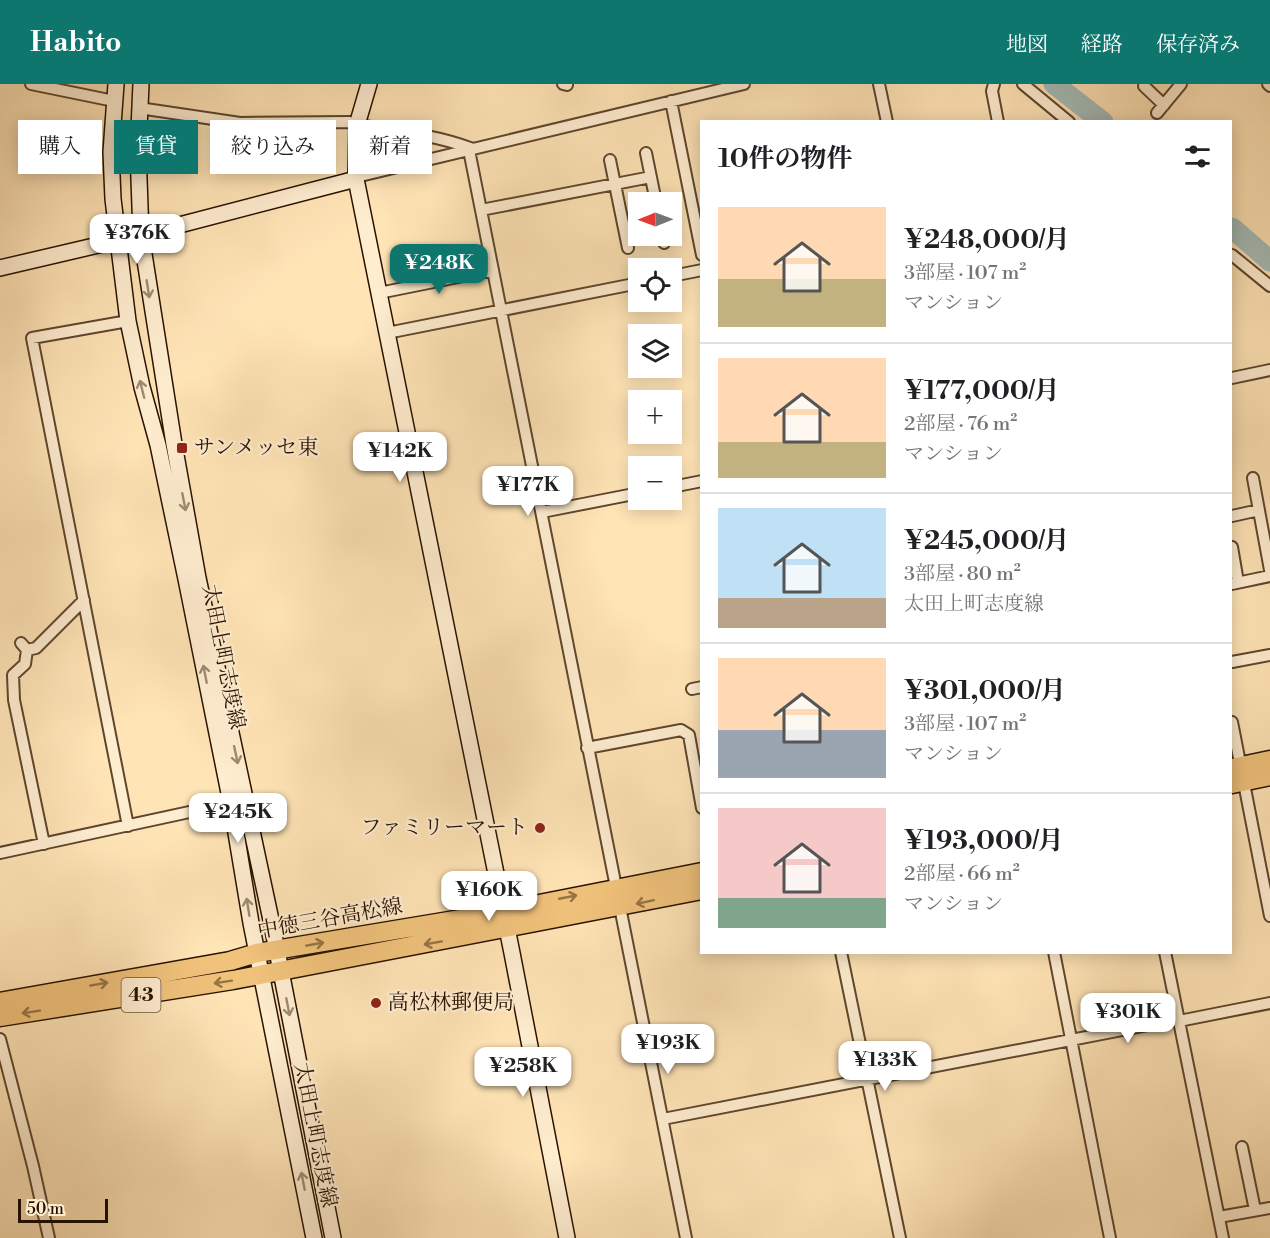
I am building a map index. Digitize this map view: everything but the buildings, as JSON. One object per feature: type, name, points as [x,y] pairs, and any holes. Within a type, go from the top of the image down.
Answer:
[{"type":"main road","name":"太田上町志度線","points":[[116,84],[111,152],[117,240],[128,321],[142,387],[159,445],[231,803],[261,974],[314,1238]]},
{"type":"main road","name":"太田上町志度線","points":[[141,84],[138,194],[141,235],[172,433],[198,578],[277,951],[333,1238]]},
{"type":"main road","points":[[358,120],[369,84]]},
{"type":"main road","points":[[356,174],[504,910],[567,1238]]},
{"type":"main road","points":[[0,268],[141,235],[356,178]]},
{"type":"main road","points":[[1236,775],[1270,760]]},
{"type":"main road","points":[[1236,775],[1270,776]]},
{"type":"main road","name":"中徳三谷高松線","points":[[0,1002],[700,872]]},
{"type":"main road","name":"中徳三谷高松線","points":[[0,1017],[281,971],[700,890]]},
{"type":"street","points":[[31,84],[114,101]]},
{"type":"street","points":[[356,178],[744,84]]},
{"type":"street","points":[[879,84],[887,120]]},
{"type":"street","points":[[994,84],[992,91],[998,120]]},
{"type":"street","points":[[1023,84],[1067,120]]},
{"type":"street","points":[[1136,96],[1145,85],[1160,109],[1181,84]]},
{"type":"street","points":[[671,102],[700,245]]},
{"type":"street","points":[[139,108],[240,123],[348,122]]},
{"type":"street","points":[[432,136],[450,140],[471,149]]},
{"type":"street","points":[[471,149],[587,748],[686,1238]]},
{"type":"street","points":[[646,153],[654,192]]},
{"type":"street","points":[[610,160],[627,249]]},
{"type":"street","points":[[481,210],[651,177]]},
{"type":"street","points":[[1232,255],[1270,286]]},
{"type":"street","points":[[379,292],[493,270]]},
{"type":"street","points":[[682,274],[700,270]]},
{"type":"street","points":[[387,333],[628,285]]},
{"type":"street","points":[[128,321],[32,338],[128,826]]},
{"type":"street","points":[[1232,378],[1270,370]]},
{"type":"street","points":[[1253,478],[1270,570]]},
{"type":"street","points":[[682,485],[700,481]]},
{"type":"street","points":[[542,512],[628,495]]},
{"type":"street","points":[[1232,516],[1259,510]]},
{"type":"street","points":[[1232,547],[1235,583],[1270,576]]},
{"type":"street","points":[[44,844],[14,700],[14,675],[25,664],[24,646],[36,648],[84,600]]},
{"type":"street","points":[[1232,662],[1270,654]]},
{"type":"street","points":[[1232,722],[1236,775],[1270,916]]},
{"type":"street","points":[[587,748],[681,730],[689,735],[700,797]]},
{"type":"street","points":[[0,853],[231,803]]},
{"type":"street","points":[[841,954],[900,1238]]},
{"type":"street","points":[[1054,954],[1110,1238]]},
{"type":"street","points":[[1166,954],[1223,1238]]},
{"type":"street","points":[[663,1119],[1270,1003]]},
{"type":"street","points":[[0,1039],[49,1238]]},
{"type":"street","points":[[1242,1147],[1256,1210]]},
{"type":"street","points":[[1219,1217],[1270,1208]]},
{"type":"waterway","points":[[1054,84],[1100,120]]},
{"type":"waterway","points":[[1232,228],[1270,261]]},
{"type":"place","name":"サンメッセ東","points":[[182,448]]},
{"type":"place","name":"ファミリーマート","points":[[540,828]]},
{"type":"place","name":"高松林郵便局","points":[[376,1003]]}]
